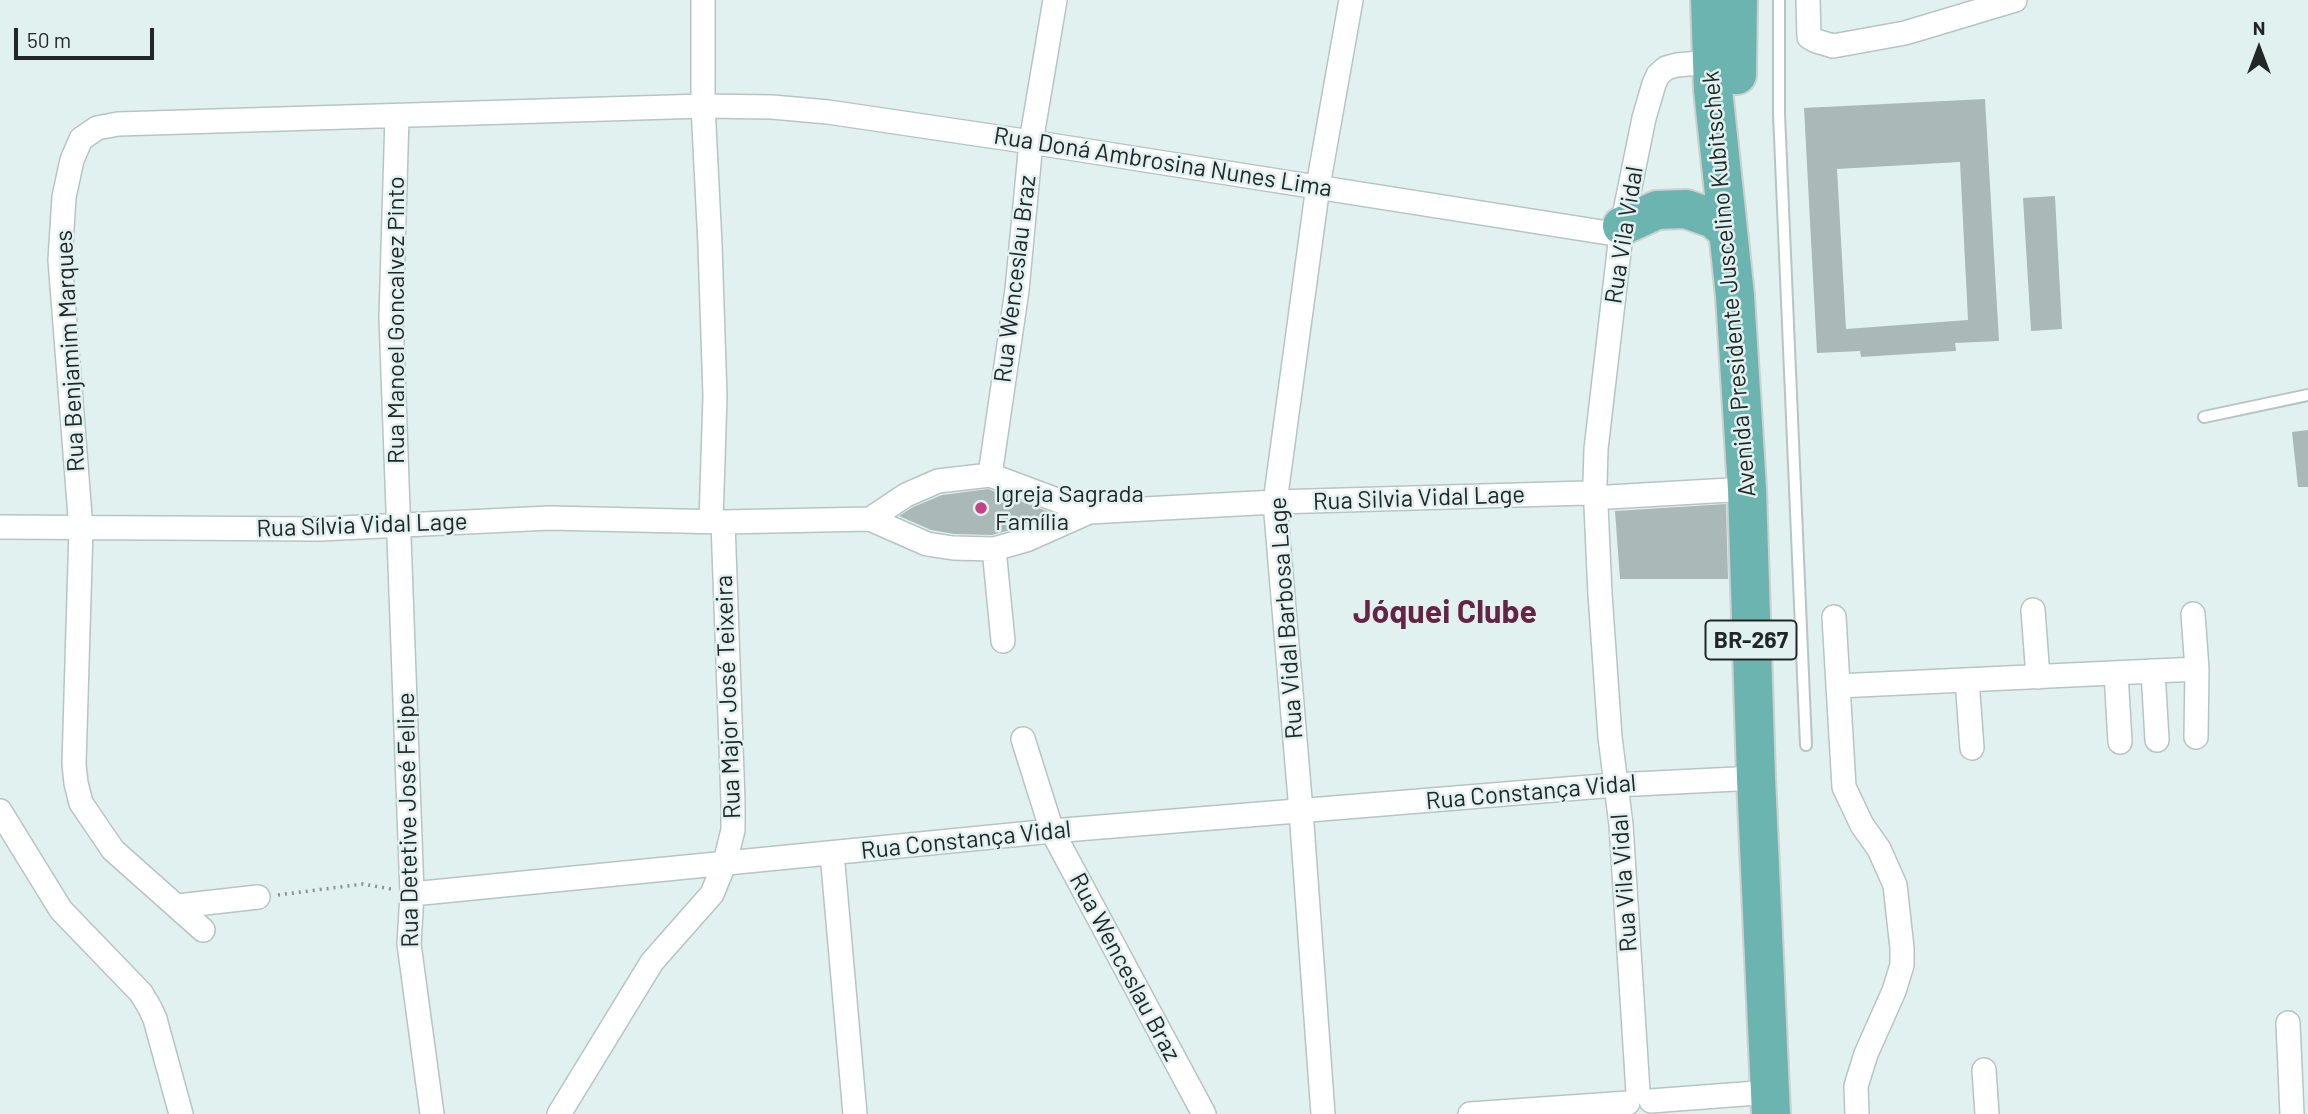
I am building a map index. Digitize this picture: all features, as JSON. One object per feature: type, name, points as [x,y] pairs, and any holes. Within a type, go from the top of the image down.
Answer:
[{"type":"highway","name":"Avenida Presidente Juscelino Kubitschek","points":[[1710,0],[1729,59],[1776,645],[1778,1107]]},
{"type":"highway","name":"Avenida Presidente Juscelino Kubitschek","points":[[1738,0],[1729,59],[1727,231],[1735,296],[1747,489],[1756,778],[1778,1107]]},
{"type":"highway","points":[[1621,231],[1657,209],[1686,209],[1714,219],[1727,231]]},
{"type":"street","name":"Rua Major José Teixeira","points":[[559,1114],[652,962],[712,894],[725,862],[733,830],[717,522],[711,258],[703,106],[703,0]]},
{"type":"street","name":"Rua Wenceslau Braz","points":[[990,475],[1017,290],[1031,142],[1055,0]]},
{"type":"street","name":"Rua Vidal Barbosa Lage","points":[[1323,1114],[1275,502],[1318,186],[1351,0]]},
{"type":"street","points":[[1808,0],[1810,37],[1833,46],[1905,33],[2015,0]]},
{"type":"street","name":"Rua Vila Vidal","points":[[1639,1105],[1621,825],[1615,785],[1601,607],[1596,449],[1621,231],[1644,118],[1658,75],[1666,68],[1677,65],[1729,59]]},
{"type":"street","name":"Rua Benjamim Marques","points":[[203,930],[113,850],[81,803],[78,793],[74,764],[82,529],[60,260],[64,197],[72,160],[82,139],[97,128],[118,124],[703,106]]},
{"type":"street","name":"Rua Doná Ambrosina Nunes Lima","points":[[703,106],[772,107],[828,112],[1621,231]]},
{"type":"street","name":"Rua Manoel Goncalvez Pinto","points":[[397,116],[391,317],[397,525]]},
{"type":"street","name":"Rua Silvia Vidal Lage","points":[[870,519],[906,495],[938,481],[990,475],[1089,512],[1275,502],[1747,489]]},
{"type":"street","points":[[717,522],[870,519],[927,544],[994,549],[1026,540],[1089,512]]},
{"type":"street","name":"Rua Sílvia Vidal Lage","points":[[0,527],[320,529],[550,518],[717,522]]},
{"type":"street","name":"Rua Detetive José Felipe","points":[[397,525],[412,894],[409,944],[432,1114]]},
{"type":"street","points":[[994,549],[1003,641]]},
{"type":"street","points":[[2034,610],[2038,677]]},
{"type":"street","points":[[2193,614],[2197,669],[2196,737]]},
{"type":"street","points":[[1834,617],[1844,787],[1862,825],[1879,849],[1895,885],[1902,948],[1902,965],[1894,990],[1866,1054],[1856,1086],[1857,1114]]},
{"type":"street","points":[[1838,686],[2197,669]]},
{"type":"street","points":[[2153,671],[2157,740]]},
{"type":"street","points":[[2116,673],[2120,742]]},
{"type":"street","points":[[1967,680],[1972,748]]},
{"type":"street","name":"Rua Wenceslau Braz","points":[[1023,739],[1052,831],[1204,1114]]},
{"type":"street","name":"Rua Constança Vidal","points":[[412,894],[1052,831],[1615,785],[1756,778]]},
{"type":"street","points":[[0,811],[61,910],[141,993],[150,1008],[181,1114]]},
{"type":"street","points":[[832,853],[855,1114]]},
{"type":"street","points":[[178,906],[258,897]]},
{"type":"street","points":[[2288,1023],[2292,1114]]},
{"type":"street","points":[[1984,1070],[1987,1114]]},
{"type":"street","points":[[1470,1114],[1639,1105],[1778,1107]]},
{"type":"lane","points":[[1779,0],[1779,114],[1806,745]]},
{"type":"lane","points":[[2204,417],[2308,395]]},
{"type":"path","points":[[258,897],[363,884],[412,894]]},
{"type":"building","points":[[1985,99],[1999,341],[1955,343],[1956,351],[1861,357],[1860,351],[1817,353],[1804,108]],"holes":[[[1960,162],[1968,320],[1846,329],[1837,169]]]},
{"type":"building","points":[[2055,196],[2062,329],[2031,331],[2023,198]]},
{"type":"building","points":[[2308,430],[2308,487],[2298,487],[2292,432]]},
{"type":"building","name":"Igreja Sagrada Família","points":[[988,489],[1052,513],[1021,527],[992,535],[954,534],[931,530],[899,516],[942,495]]},
{"type":"building","points":[[1726,504],[1728,579],[1620,579],[1615,511]]},
{"type":"place","name":"Igreja Sagrada Família","points":[[981,508]]},
{"type":"district","name":"Jóquei Clube","points":[[1445,612]]}]
